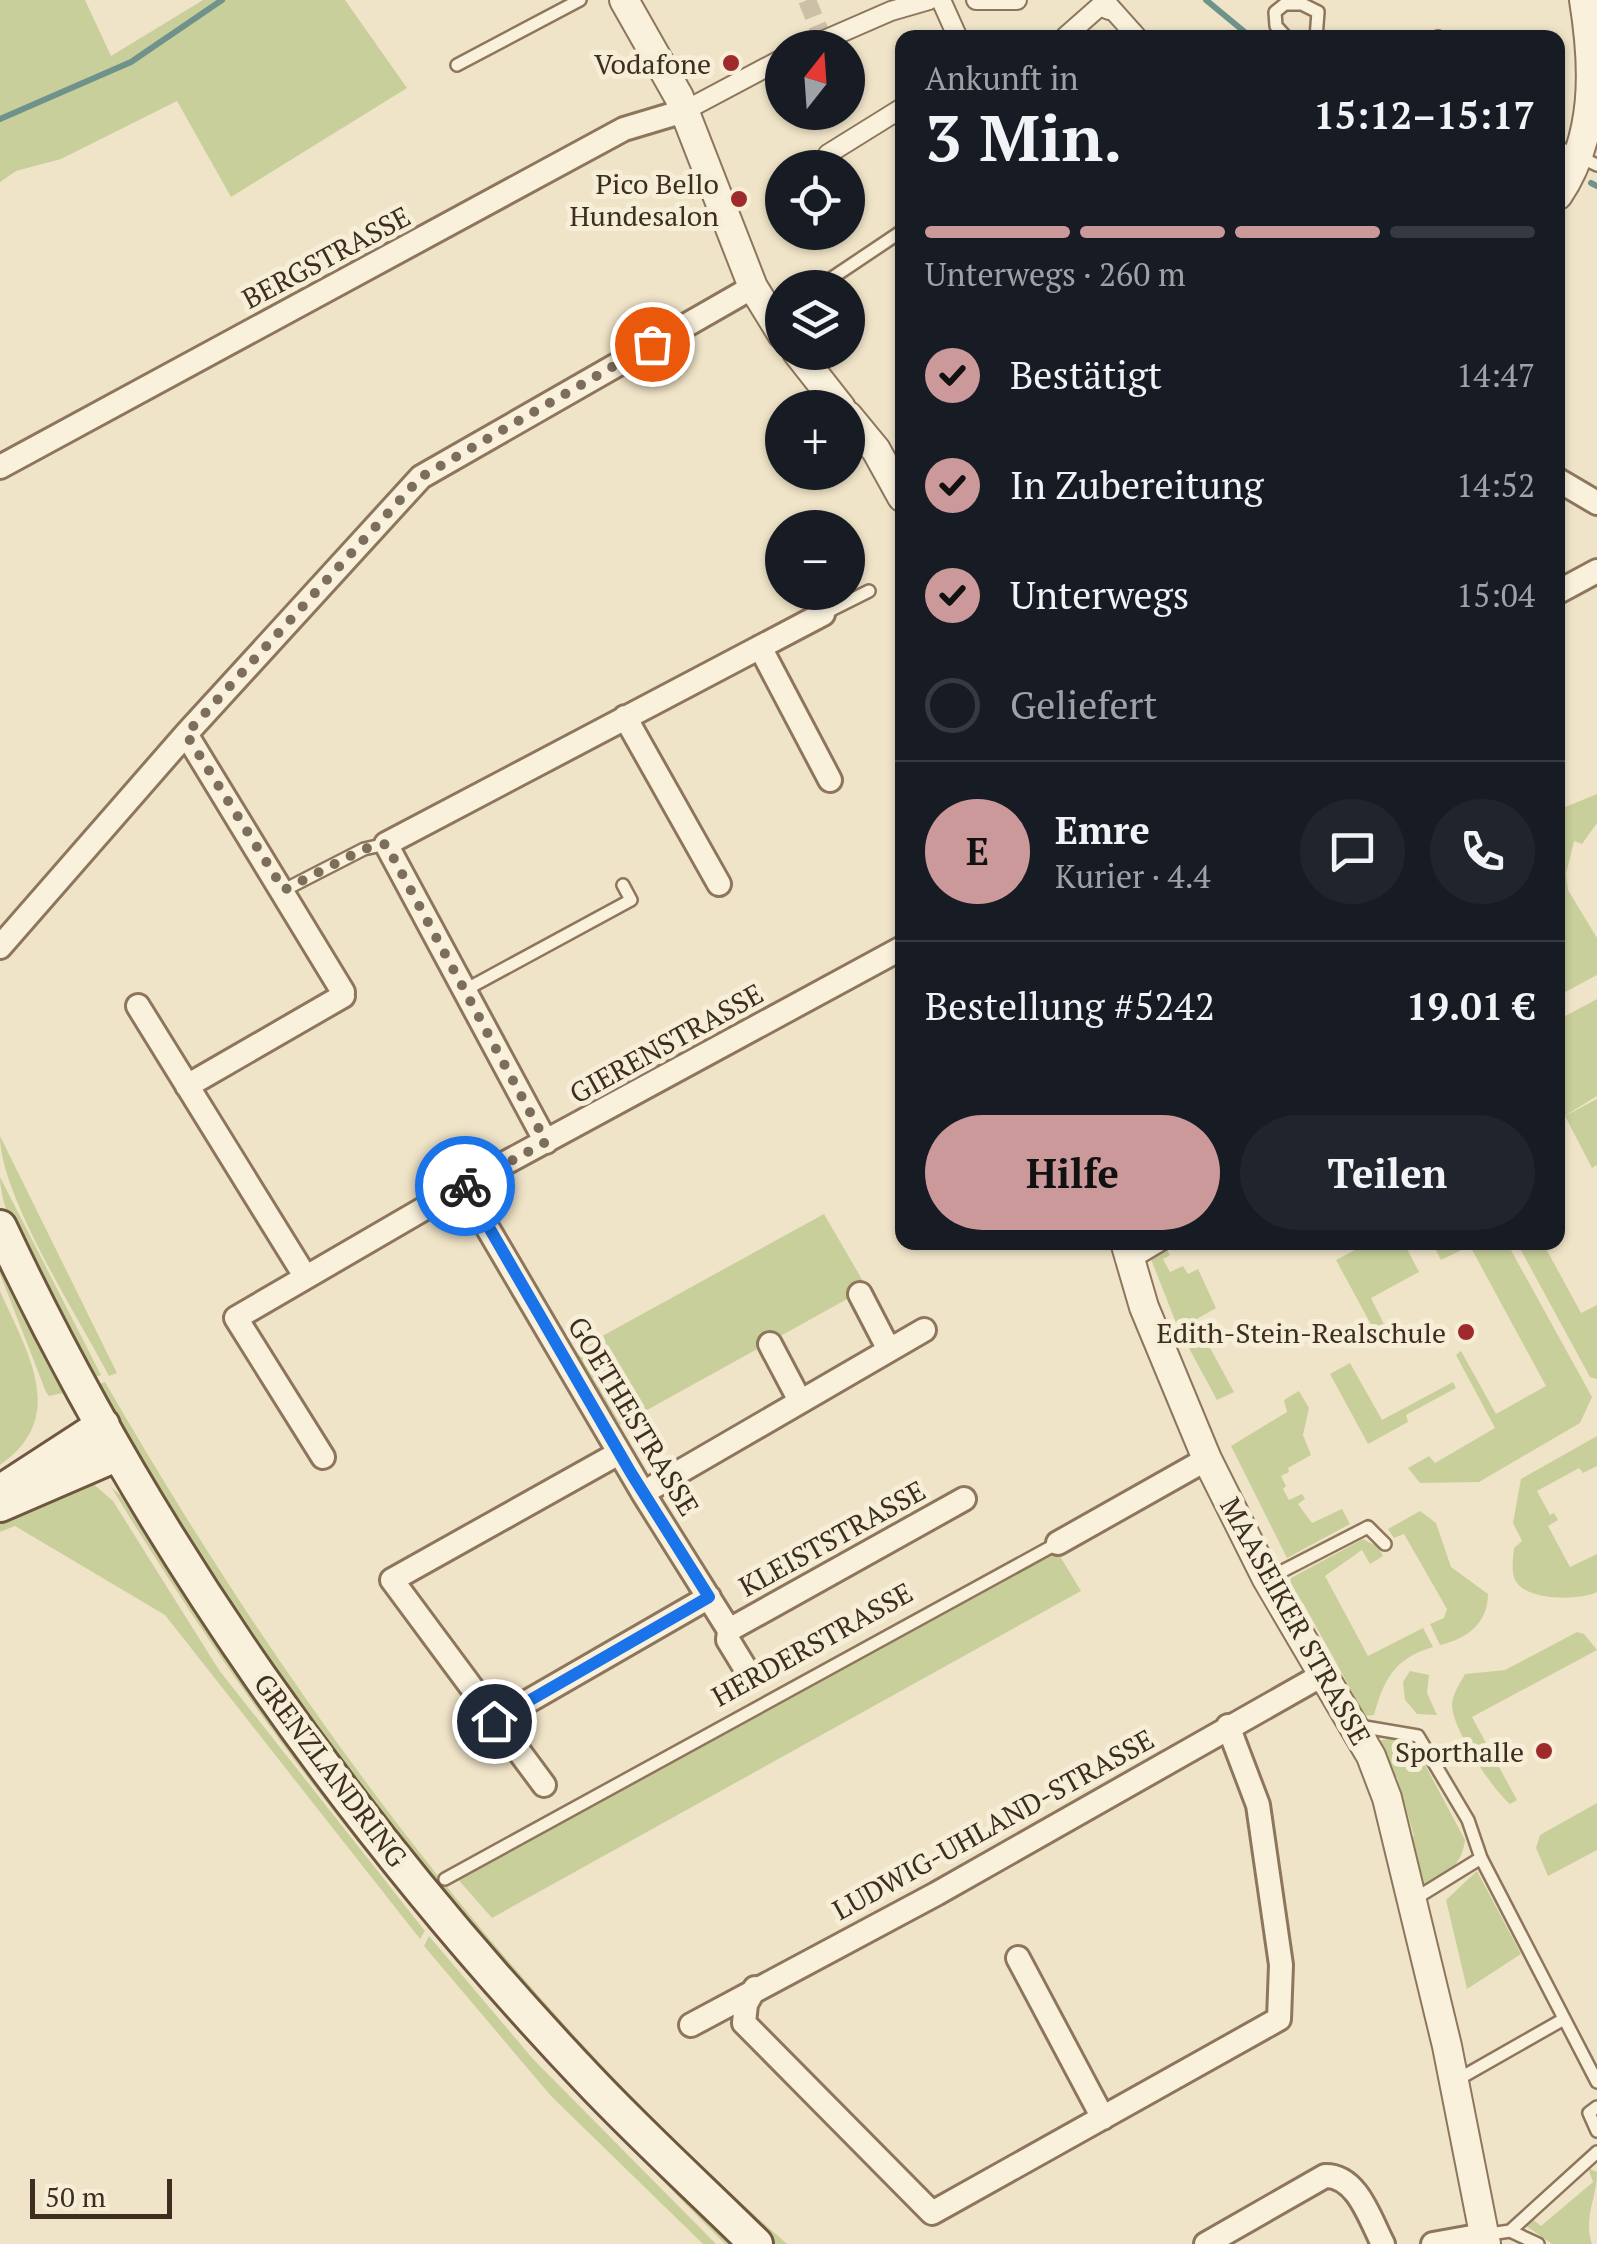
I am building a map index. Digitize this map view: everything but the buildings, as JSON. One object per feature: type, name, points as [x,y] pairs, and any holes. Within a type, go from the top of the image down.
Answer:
[{"type":"main road","name":"GRENZLANDRING","points":[[0,1227],[55,1342],[110,1440],[238,1646],[393,1853],[478,1957],[590,2081],[756,2244]]},
{"type":"main road","points":[[0,1492],[110,1440]]},
{"type":"main road","points":[[0,1505],[110,1440]]},
{"type":"street","points":[[624,0],[684,111],[753,287],[765,303]]},
{"type":"street","points":[[847,30],[930,0]]},
{"type":"street","points":[[941,0],[954,30]]},
{"type":"street","points":[[976,0],[1017,0]]},
{"type":"street","points":[[1565,181],[1578,155],[1594,99],[1594,46],[1584,0]]},
{"type":"street","points":[[1073,30],[1104,5],[1130,30]]},
{"type":"street","points":[[684,111],[765,68]]},
{"type":"street","name":"BERGSTRASSE","points":[[0,467],[624,129],[684,111]]},
{"type":"street","points":[[834,150],[895,112]]},
{"type":"street","points":[[0,947],[186,734],[421,477],[753,287]]},
{"type":"street","points":[[811,370],[827,390]]},
{"type":"street","points":[[865,437],[895,484]]},
{"type":"street","points":[[1565,484],[1597,504]]},
{"type":"street","points":[[1565,588],[1597,571]]},
{"type":"street","points":[[546,1142],[386,844],[823,614]]},
{"type":"street","points":[[760,648],[830,780]]},
{"type":"street","points":[[625,717],[719,884]]},
{"type":"street","points":[[186,734],[284,890],[343,994],[187,1086]]},
{"type":"street","name":"GIERENSTRASSE","points":[[323,1457],[236,1318],[463,1186],[895,952]]},
{"type":"street","points":[[138,1006],[304,1276]]},
{"type":"street","name":"GOETHESTRASSE","points":[[463,1186],[642,1492],[729,1630],[728,1640],[750,1676]]},
{"type":"street","name":"MAASEIKER STRASSE","points":[[1128,1253],[1207,1459],[1266,1578],[1354,1726],[1387,1798],[1493,2237]]},
{"type":"street","points":[[860,1294],[889,1350]]},
{"type":"street","points":[[642,1492],[924,1330]]},
{"type":"street","points":[[770,1344],[800,1401]]},
{"type":"street","points":[[544,1785],[392,1580],[619,1453]]},
{"type":"street","name":"HERDERSTRASSE","points":[[1058,1542],[1207,1459]]},
{"type":"street","name":"KLEISTSTRASSE","points":[[729,1630],[964,1499]]},
{"type":"street","points":[[494,1721],[709,1597]]},
{"type":"street","name":"LUDWIG-UHLAND-STRASSE","points":[[691,2025],[936,1894],[1202,1734],[1228,1726],[1324,1674]]},
{"type":"street","points":[[755,1988],[746,2004],[744,2024],[932,2212],[1103,2118],[1279,2019],[1281,1965],[1258,1805],[1228,1726]]},
{"type":"street","points":[[1018,1958],[1103,2118]]},
{"type":"street","points":[[1206,2244],[1325,2176],[1338,2176],[1350,2184],[1384,2244]]},
{"type":"street","points":[[1433,2244],[1493,2237]]},
{"type":"lane","points":[[457,65],[491,51],[580,0]]},
{"type":"lane","points":[[1280,30],[1275,12],[1285,4],[1302,4],[1318,12],[1317,30]]},
{"type":"lane","points":[[844,270],[895,236]]},
{"type":"lane","points":[[823,614],[869,591]]},
{"type":"lane","points":[[284,890],[364,849],[386,844]]},
{"type":"lane","points":[[465,990],[631,900],[623,885]]},
{"type":"lane","points":[[1266,1578],[1368,1526],[1385,1544]]},
{"type":"lane","name":"HERDERSTRASSE","points":[[445,1879],[1058,1542]]},
{"type":"lane","points":[[1354,1726],[1418,1736],[1468,1820],[1481,1858],[1597,2082]]},
{"type":"lane","points":[[1413,1900],[1481,1858]]},
{"type":"lane","points":[[1454,2081],[1564,2019]]},
{"type":"lane","points":[[1597,2107],[1588,2114],[1597,2130]]},
{"type":"lane","points":[[1493,2237],[1597,2152]]},
{"type":"lane","points":[[1493,2237],[1538,2244]]},
{"type":"green space","points":[[0,0],[85,0],[111,56],[203,0],[345,0],[407,88],[231,197],[177,101],[61,159],[16,171],[0,182]]},
{"type":"green space","points":[[1597,794],[1597,823],[1582,844],[1574,841],[1566,874],[1568,890],[1597,938],[1597,975],[1565,992],[1565,807]]},
{"type":"green space","points":[[1597,999],[1597,1096],[1565,1116],[1565,1016]]},
{"type":"green space","points":[[1597,1099],[1597,1165],[1592,1168],[1565,1116]]},
{"type":"green space","points":[[0,1136],[117,1373],[109,1376],[27,1223],[3,1161]]},
{"type":"green space","points":[[0,1177],[101,1375],[93,1378],[37,1278],[11,1223]]},
{"type":"green space","points":[[824,1214],[867,1288],[620,1425],[575,1351]]},
{"type":"green space","points":[[1167,1250],[1170,1255],[1163,1259],[1170,1272],[1183,1266],[1188,1274],[1198,1269],[1216,1308],[1195,1320],[1234,1392],[1217,1400],[1178,1328],[1149,1254]]},
{"type":"green space","points":[[1355,1250],[1408,1250],[1419,1272],[1371,1298],[1386,1328],[1374,1330],[1336,1260]]},
{"type":"green space","points":[[1436,1250],[1462,1250],[1441,1260]]},
{"type":"green space","points":[[1472,1250],[1511,1250],[1592,1397],[1580,1423],[1479,1482],[1420,1483],[1408,1468],[1429,1456],[1435,1463],[1495,1428],[1456,1355],[1461,1351],[1496,1414],[1546,1386]]},
{"type":"green space","points":[[1521,1250],[1547,1250],[1581,1313],[1597,1305],[1597,1379],[1590,1377]]},
{"type":"green space","points":[[0,1259],[63,1393],[49,1396],[46,1392],[0,1274]]},
{"type":"green space","points":[[0,1291],[30,1359],[38,1404],[33,1426],[21,1446],[0,1465]]},
{"type":"green space","points":[[1350,1363],[1382,1420],[1453,1382],[1456,1388],[1406,1415],[1408,1422],[1368,1444],[1330,1374]]},
{"type":"green space","points":[[105,1382],[250,1616],[411,1841],[589,2052],[787,2244],[774,2244],[612,2082],[534,1998],[387,1822],[251,1638],[188,1542],[97,1385]]},
{"type":"green space","points":[[1299,1391],[1309,1408],[1303,1435],[1311,1455],[1281,1476],[1286,1486],[1283,1489],[1289,1500],[1302,1494],[1305,1499],[1298,1504],[1312,1523],[1342,1509],[1350,1524],[1287,1558],[1231,1446],[1287,1412],[1284,1400]]},
{"type":"green space","points":[[1597,1436],[1597,1466],[1583,1473],[1579,1468],[1537,1491],[1550,1515],[1554,1513],[1558,1520],[1548,1526],[1570,1567],[1597,1554],[1597,1592],[1566,1598],[1530,1592],[1515,1580],[1513,1569],[1514,1548],[1522,1541],[1513,1523],[1521,1479]]},
{"type":"green space","points":[[90,1481],[113,1501],[219,1670],[425,1931],[420,1939],[165,1615],[15,1526],[0,1532],[0,1522]]},
{"type":"green space","points":[[111,1487],[126,1500],[240,1675],[431,1918],[427,1924],[260,1713]]},
{"type":"green space","points":[[1420,1511],[1436,1523],[1451,1567],[1488,1594],[1484,1614],[1474,1629],[1440,1645],[1430,1624],[1444,1618],[1447,1609],[1404,1534],[1394,1538],[1388,1529]]},
{"type":"green space","points":[[1363,1539],[1378,1547],[1383,1556],[1370,1564],[1362,1550],[1325,1576],[1368,1656],[1423,1628],[1433,1647],[1400,1664],[1387,1681],[1374,1715],[1363,1716],[1352,1703],[1354,1695],[1303,1603],[1290,1600],[1291,1578]]},
{"type":"green space","points":[[1055,1548],[1081,1591],[492,1918],[455,1876]]},
{"type":"green space","points":[[1577,1632],[1584,1634],[1597,1650],[1472,1717],[1517,1800],[1510,1804],[1483,1772],[1465,1742],[1454,1715],[1455,1693],[1465,1674],[1505,1670]]},
{"type":"green space","points":[[1410,1671],[1429,1675],[1427,1693],[1437,1715],[1417,1714],[1405,1700],[1403,1682]]},
{"type":"green space","points":[[1391,1738],[1414,1744],[1465,1840],[1460,1857],[1450,1869],[1421,1886],[1408,1839],[1414,1836],[1397,1777],[1387,1777],[1375,1742]]},
{"type":"green space","points":[[1597,1803],[1597,1850],[1548,1876],[1536,1848],[1540,1835]]},
{"type":"green space","points":[[1477,1871],[1521,1954],[1467,1989],[1446,1900]]},
{"type":"green space","points":[[429,1936],[533,2059],[716,2244],[703,2244],[551,2096],[424,1946]]},
{"type":"green space","points":[[451,1939],[739,2244],[725,2244],[566,2083],[441,1941]]},
{"type":"green space","points":[[1588,2168],[1597,2172],[1589,2225],[1592,2244],[1552,2244],[1525,2225],[1532,2219],[1541,2226],[1593,2182]]},
{"type":"waterway","points":[[0,119],[131,62],[222,0]]},
{"type":"waterway","points":[[1206,0],[1242,30]]},
{"type":"waterway","points":[[1591,183],[1597,186]]},
{"type":"tunnel","points":[[807,0],[819,30]]},
{"type":"way so far","points":[[465,1186],[546,1142],[386,844],[364,849],[284,890],[186,734],[421,477],[652,344]]},
{"type":"place","name":"Vodafone","points":[[731,63]]},
{"type":"place","name":"Pico Bello Hundesalon","points":[[739,199]]},
{"type":"place","name":"Edith-Stein-Realschule","points":[[1466,1332]]},
{"type":"place","name":"Sporthalle","points":[[1544,1751]]},
{"type":"route","points":[[465,1186],[631,1473],[709,1597],[494,1721]]}]
